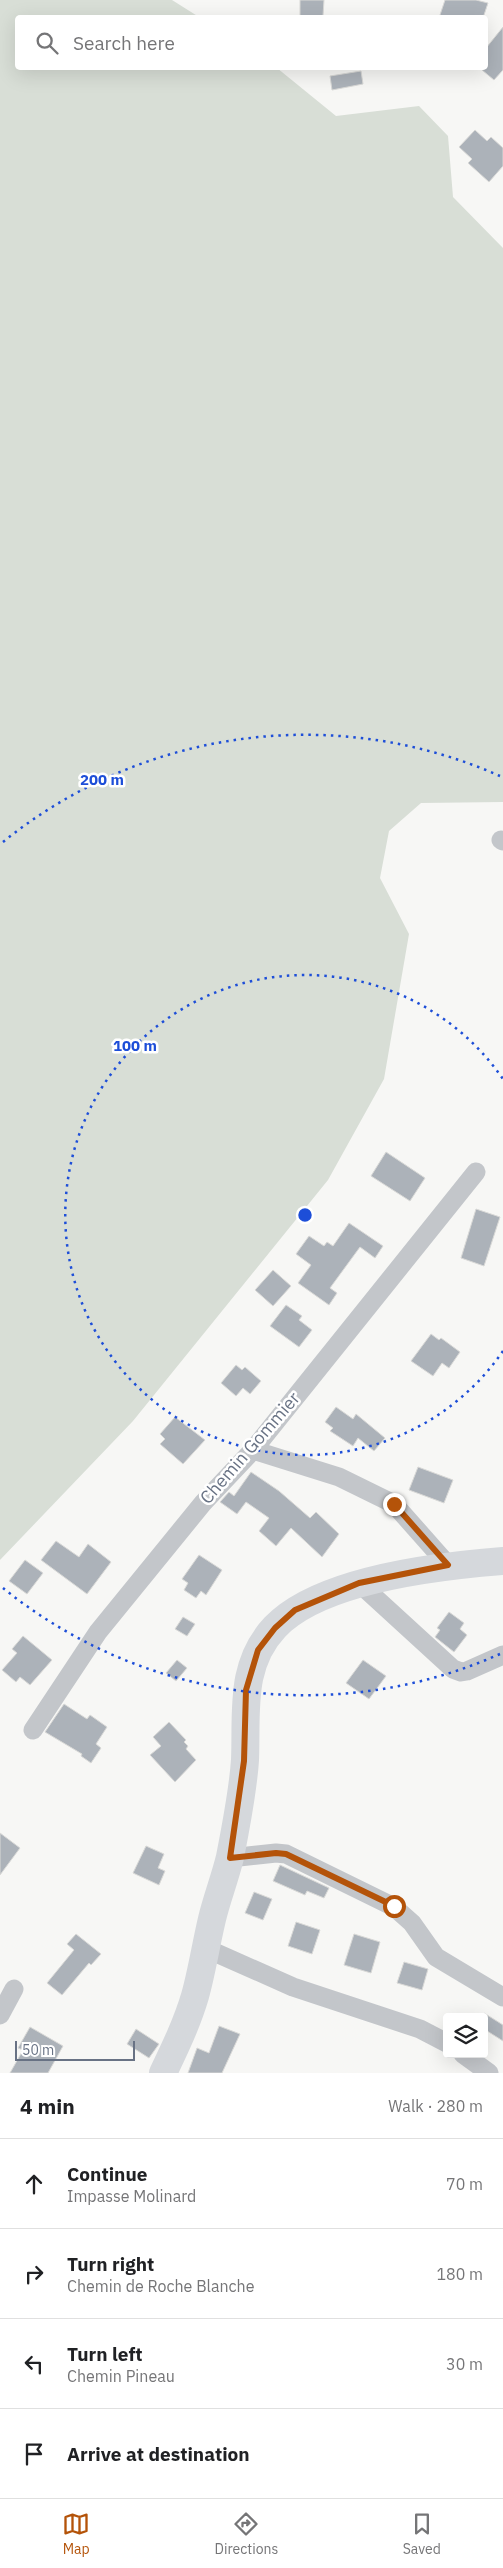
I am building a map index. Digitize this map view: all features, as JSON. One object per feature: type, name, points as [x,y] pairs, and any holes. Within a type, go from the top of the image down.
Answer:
[{"type":"main road","points":[[163,2073],[184,2027],[195,1996],[205,1948],[230,1858],[244,1761],[246,1690],[258,1650],[275,1628],[295,1610],[359,1583],[448,1565],[503,1561]]},
{"type":"street","name":"Chemin Gommier","points":[[33,1730],[98,1632],[203,1503],[252,1450],[476,1172]]},
{"type":"street","points":[[252,1450],[340,1477],[394,1504],[448,1565]]},
{"type":"street","points":[[359,1583],[453,1669],[461,1672],[467,1671],[503,1655]]},
{"type":"street","points":[[230,1858],[276,1853],[286,1854],[394,1906],[412,1923],[436,1957],[503,1997]]},
{"type":"street","points":[[205,1948],[293,1987],[420,2029],[443,2041]]},
{"type":"street","points":[[0,2015],[14,1989]]},
{"type":"street","points":[[468,2058],[489,2073]]},
{"type":"shaded area","points":[[0,0],[172,0],[196,15],[15,15],[15,70],[279,70],[336,116],[419,106],[448,136],[453,197],[503,248],[503,802],[421,803],[389,831],[380,878],[409,934],[384,1079],[328,1180],[133,1421],[0,1560]]},
{"type":"building","points":[[300,0],[324,0],[323,15],[300,15]]},
{"type":"building","points":[[445,0],[476,0],[488,3],[484,15],[440,15]]},
{"type":"building","points":[[503,27],[503,70],[494,80],[482,70],[488,70],[488,46]]},
{"type":"building","points":[[361,71],[363,84],[332,90],[330,76]]},
{"type":"building","points":[[475,130],[487,141],[491,137],[503,148],[503,166],[489,182],[468,163],[472,159],[459,147]]},
{"type":"building","points":[[386,1152],[425,1178],[410,1201],[371,1176]]},
{"type":"building","points":[[476,1209],[500,1217],[484,1266],[461,1258]]},
{"type":"building","points":[[349,1223],[383,1246],[375,1258],[360,1247],[330,1288],[337,1293],[329,1305],[298,1283],[311,1265],[296,1254],[309,1236],[324,1246],[327,1242],[333,1246]]},
{"type":"building","points":[[273,1270],[291,1286],[273,1306],[255,1290]]},
{"type":"building","points":[[286,1305],[302,1316],[299,1320],[312,1330],[299,1347],[270,1326]]},
{"type":"building","points":[[431,1334],[439,1340],[441,1338],[460,1352],[449,1368],[442,1363],[433,1376],[411,1361]]},
{"type":"building","points":[[236,1365],[242,1370],[245,1367],[261,1381],[250,1394],[243,1388],[236,1396],[221,1383]]},
{"type":"building","points":[[336,1407],[353,1419],[356,1414],[385,1438],[374,1451],[358,1438],[353,1446],[330,1431],[333,1428],[325,1422]]},
{"type":"building","points":[[175,1417],[205,1440],[183,1464],[160,1444],[165,1439],[160,1434]]},
{"type":"building","points":[[418,1467],[453,1480],[444,1503],[409,1490]]},
{"type":"building","points":[[251,1472],[279,1491],[310,1518],[316,1512],[339,1534],[322,1557],[291,1528],[276,1546],[259,1531],[269,1518],[246,1502],[237,1514],[220,1502],[229,1492],[234,1496]]},
{"type":"building","points":[[56,1541],[79,1557],[88,1544],[111,1562],[87,1594],[41,1560]]},
{"type":"building","points":[[199,1555],[222,1570],[206,1595],[201,1591],[196,1598],[184,1590],[188,1583],[182,1579]]},
{"type":"building","points":[[25,1560],[43,1573],[27,1594],[9,1581]]},
{"type":"building","points":[[449,1612],[464,1623],[460,1629],[467,1635],[454,1652],[435,1637],[440,1630],[437,1628]]},
{"type":"building","points":[[183,1617],[195,1624],[187,1636],[175,1629]]},
{"type":"building","points":[[23,1636],[52,1660],[30,1685],[20,1677],[16,1682],[2,1670],[17,1653],[12,1649]]},
{"type":"building","points":[[177,1660],[187,1668],[176,1681],[166,1673]]},
{"type":"building","points":[[363,1660],[386,1676],[369,1699],[346,1683]]},
{"type":"building","points":[[64,1704],[87,1719],[90,1715],[107,1727],[96,1744],[101,1748],[91,1763],[81,1756],[82,1754],[45,1732]]},
{"type":"building","points":[[169,1722],[186,1740],[184,1742],[188,1746],[186,1749],[196,1760],[175,1782],[150,1755],[161,1746],[153,1737]]},
{"type":"building","points":[[0,1833],[20,1848],[0,1875]]},
{"type":"building","points":[[146,1846],[164,1854],[158,1868],[165,1871],[159,1885],[133,1873]]},
{"type":"building","points":[[280,1865],[329,1888],[324,1898],[307,1891],[305,1895],[273,1881]]},
{"type":"building","points":[[254,1892],[272,1899],[263,1920],[245,1913]]},
{"type":"building","points":[[296,1922],[320,1930],[312,1954],[288,1946]]},
{"type":"building","points":[[76,1934],[101,1954],[91,1965],[89,1963],[62,1995],[47,1983],[74,1950],[67,1944]]},
{"type":"building","points":[[354,1934],[380,1942],[371,1973],[344,1965]]},
{"type":"building","points":[[404,1962],[428,1969],[422,1990],[397,1983]]},
{"type":"building","points":[[488,2016],[503,2025],[503,2041],[488,2032]]},
{"type":"building","points":[[219,2026],[240,2034],[222,2073],[188,2073],[197,2048],[209,2053]]},
{"type":"building","points":[[30,2027],[63,2046],[48,2073],[10,2073],[23,2050],[18,2048]]},
{"type":"building","points":[[136,2029],[159,2044],[149,2058],[127,2044]]},
{"type":"route","points":[[394,1504],[448,1565],[359,1583],[295,1610],[275,1628],[258,1650],[246,1690],[244,1761],[230,1858],[276,1853],[286,1854],[394,1906]]}]
